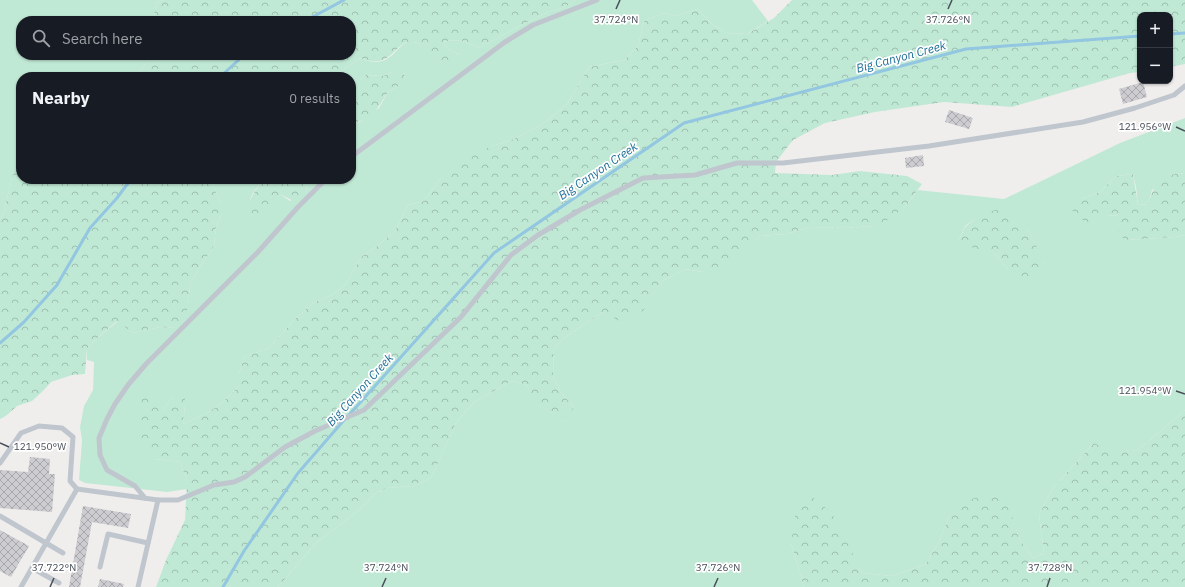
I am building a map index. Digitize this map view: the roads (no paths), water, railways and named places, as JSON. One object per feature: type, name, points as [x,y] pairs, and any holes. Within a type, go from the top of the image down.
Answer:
[{"type":"lane","points":[[356,153],[505,42],[533,25],[597,0]]},
{"type":"lane","points":[[0,463],[21,433],[39,426],[62,428],[73,437],[70,481],[77,489],[158,500],[178,500],[214,485],[234,482],[244,477],[285,447],[315,431],[364,410],[461,317],[511,255],[538,235],[580,210],[643,178],[695,175],[737,163],[783,163],[929,146],[1083,122],[1135,108],[1174,95],[1185,86]]},
{"type":"lane","points":[[144,498],[135,486],[107,470],[100,454],[99,438],[115,404],[128,385],[146,364],[258,252],[298,207],[321,184]]},
{"type":"lane","points":[[20,587],[77,489]]},
{"type":"lane","points":[[138,587],[158,500]]},
{"type":"lane","points":[[0,516],[64,554]]},
{"type":"lane","points":[[100,567],[108,534],[148,542]]},
{"type":"lane","points":[[32,568],[59,583]]},
{"type":"waterway","points":[[314,16],[344,0]]},
{"type":"waterway","name":"Big Canyon Creek","points":[[1173,34],[1185,33]]},
{"type":"waterway","name":"Big Canyon Creek","points":[[349,415],[494,253],[684,123],[966,49],[1137,36]]},
{"type":"waterway","points":[[225,72],[239,60]]},
{"type":"waterway","points":[[0,343],[24,322],[57,285],[90,228],[127,184]]},
{"type":"waterway","name":"Big Canyon Creek","points":[[223,587],[244,551],[298,473],[345,419]]}]
